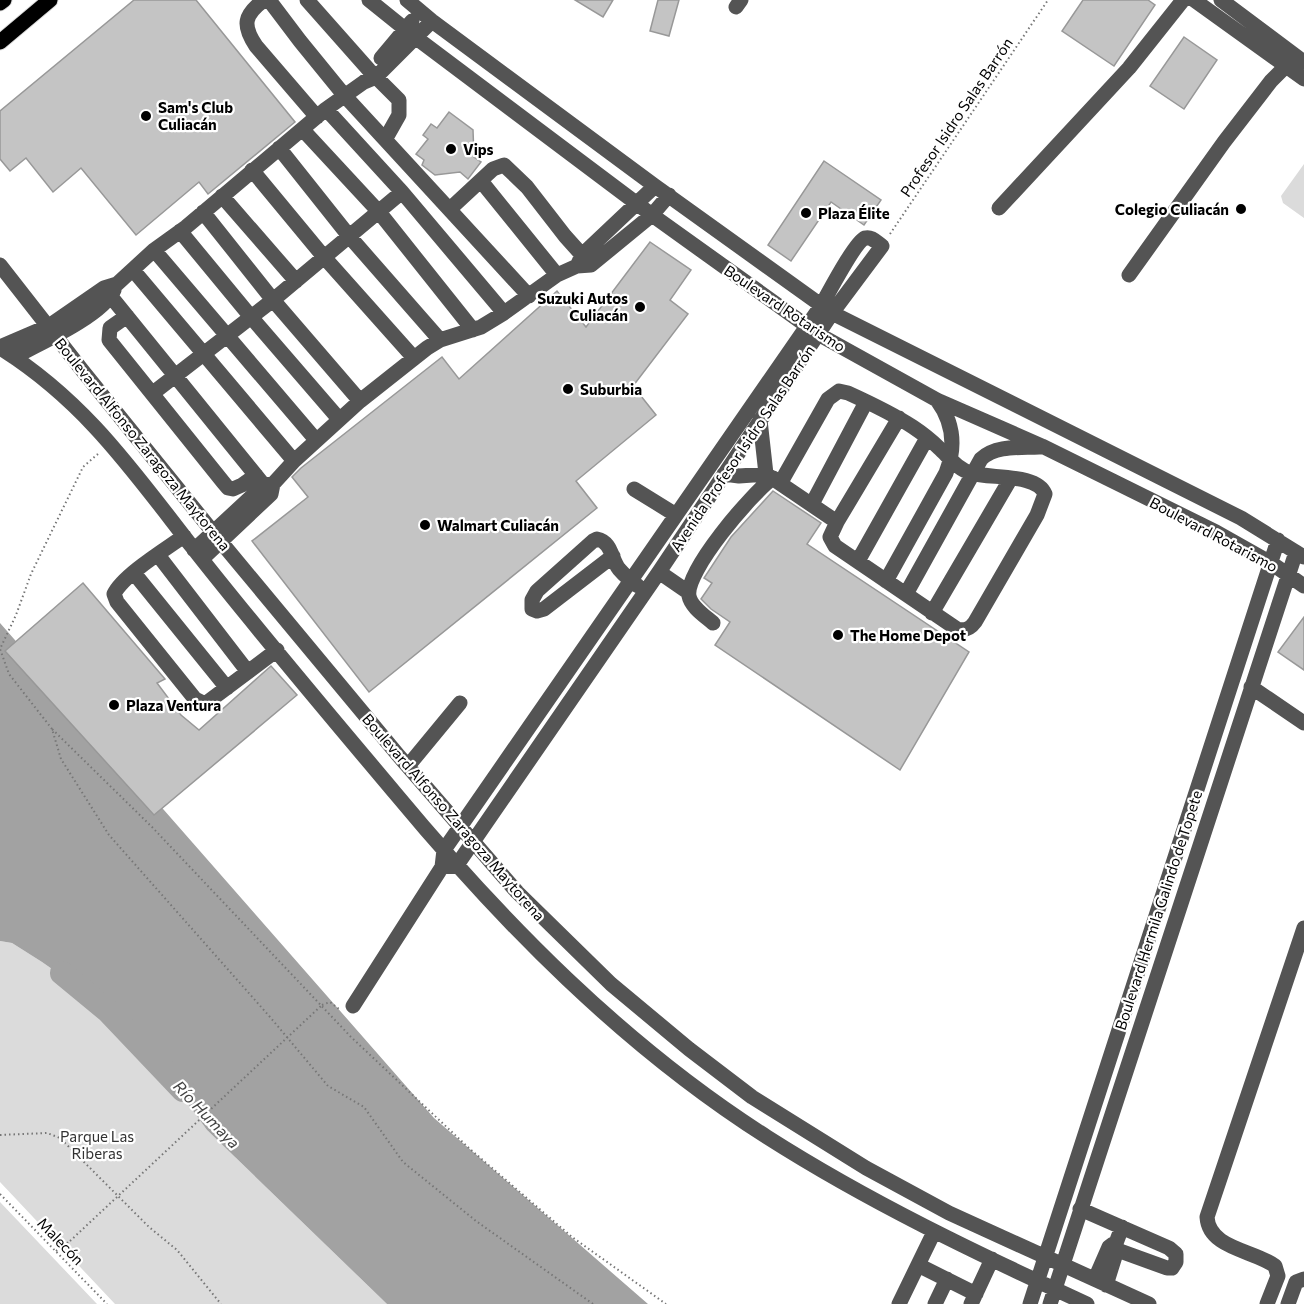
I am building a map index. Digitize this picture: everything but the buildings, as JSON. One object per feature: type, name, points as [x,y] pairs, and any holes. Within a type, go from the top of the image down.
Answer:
[{"type":"main road","points":[[0,3],[4,0]]},
{"type":"main road","points":[[0,42],[50,0]]},
{"type":"street","points":[[264,0],[253,8],[248,16],[249,35],[322,113],[402,192],[504,313]]},
{"type":"street","points":[[269,0],[344,94],[451,208],[528,296]]},
{"type":"street","points":[[307,0],[370,76],[399,100],[399,115],[387,138]]},
{"type":"street","name":"Boulevard Rotarismo","points":[[369,0],[652,215],[813,330],[937,400],[1042,446],[1216,532],[1270,563],[1304,586]]},
{"type":"street","name":"Boulevard Rotarismo","points":[[407,0],[655,186],[827,310],[1241,518],[1300,554]]},
{"type":"street","points":[[999,208],[1129,68],[1183,0]]},
{"type":"street","points":[[1194,0],[1238,12],[1286,66],[1304,79]]},
{"type":"street","points":[[1221,0],[1304,62]]},
{"type":"street","points":[[0,348],[75,326],[154,250],[180,231],[344,94],[370,76],[387,52],[426,16]]},
{"type":"street","points":[[1129,275],[1224,142],[1270,81],[1286,66]]},
{"type":"street","points":[[303,130],[379,212],[473,330]]},
{"type":"street","points":[[279,148],[349,236],[440,340]]},
{"type":"street","points":[[451,208],[499,165],[508,167],[583,262]]},
{"type":"street","points":[[252,170],[324,257],[414,358]]},
{"type":"street","points":[[481,181],[557,275]]},
{"type":"street","points":[[583,262],[655,186]]},
{"type":"street","points":[[153,393],[273,300],[402,192]]},
{"type":"street","points":[[198,554],[266,484],[360,401],[414,358],[440,340],[473,330],[504,313],[557,275],[583,262],[652,215],[669,195]]},
{"type":"street","points":[[222,196],[296,281]]},
{"type":"street","points":[[203,212],[273,300],[360,401]]},
{"type":"street","points":[[180,231],[339,419]]},
{"type":"street","name":"Avenida Profesor Isidro Salas Barrón","points":[[444,850],[676,515],[827,310],[882,246]]},
{"type":"street","points":[[154,250],[316,440]]},
{"type":"street","name":"Boulevard Alfonso Zaragoza Maytorena","points":[[0,265],[217,537],[408,766],[517,892],[611,984],[689,1050],[752,1097],[801,1129],[907,1191],[950,1213],[1149,1304]]},
{"type":"street","points":[[133,270],[294,461]]},
{"type":"street","points":[[111,290],[128,316],[175,375],[266,484]]},
{"type":"street","points":[[128,316],[110,328],[109,340],[228,488],[266,484]]},
{"type":"street","name":"Avenida Profesor Isidro Salas Barrón","points":[[352,1006],[449,866],[473,842],[659,572],[760,420],[813,330]]},
{"type":"street","points":[[14,357],[53,331]]},
{"type":"street","name":"Boulevard Alfonso Zaragoza Maytorena","points":[[0,348],[73,403],[110,443],[198,554],[444,850],[449,866],[589,1000],[662,1061],[738,1118],[867,1197],[934,1232],[1037,1280],[1052,1297],[1087,1304]]},
{"type":"street","points":[[713,622],[690,601],[688,592],[694,575],[712,546],[759,490],[773,478],[828,399],[839,391],[848,393],[899,418],[927,438],[951,461],[972,474],[1011,478],[1039,486],[1043,490],[1044,500],[1037,515],[972,627],[963,631],[957,629],[831,542],[830,533],[899,418]]},
{"type":"street","points":[[886,581],[951,461],[954,448],[951,429],[944,410],[937,400]]},
{"type":"street","points":[[812,504],[866,402]]},
{"type":"street","points":[[760,420],[773,478]]},
{"type":"street","points":[[858,561],[927,438]]},
{"type":"street","points":[[906,594],[981,459],[992,451],[1042,446]]},
{"type":"street","points":[[724,474],[773,478],[837,522]]},
{"type":"street","points":[[932,613],[1011,478]]},
{"type":"street","points":[[634,489],[676,515]]},
{"type":"street","points":[[184,536],[117,588],[115,597],[153,648],[198,702],[205,704],[277,650]]},
{"type":"street","points":[[613,556],[544,609],[532,609],[531,604],[537,591],[597,539],[604,542],[613,556],[619,569],[644,592]]},
{"type":"street","name":"Boulevard Hermila Galindo de Topete","points":[[1030,1304],[1278,540]]},
{"type":"street","name":"Boulevard Hermila Galindo de Topete","points":[[1052,1297],[1287,574],[1300,554]]},
{"type":"street","points":[[158,555],[248,672]]},
{"type":"street","points":[[659,572],[688,592]]},
{"type":"street","points":[[134,573],[227,688]]},
{"type":"street","points":[[1251,687],[1304,723]]},
{"type":"street","points":[[408,766],[460,703]]},
{"type":"street","points":[[1267,1304],[1278,1276],[1275,1266],[1214,1236],[1208,1225],[1208,1217],[1304,928]]},
{"type":"street","points":[[738,1118],[752,1097]]},
{"type":"street","points":[[1080,1209],[1169,1248],[1176,1254],[1176,1262],[1172,1268],[1167,1268],[1114,1247]]},
{"type":"street","points":[[1100,1282],[1122,1227]]},
{"type":"street","points":[[899,1304],[934,1232]]},
{"type":"street","points":[[918,1265],[947,1279],[974,1299],[992,1259]]},
{"type":"street","points":[[934,1304],[947,1279]]},
{"type":"street","points":[[1288,1304],[1296,1282],[1304,1279]]},
{"type":"path","name":"Profesor Isidro Salas Barrón","points":[[882,246],[1048,0]]},
{"type":"path","points":[[110,443],[82,467],[31,574],[0,649],[9,674],[52,729],[152,827],[351,1038],[479,1156],[572,1237],[666,1304]]},
{"type":"path","points":[[52,729],[61,759],[109,835],[328,1086],[364,1107],[403,1162],[476,1221],[593,1304]]},
{"type":"path","points":[[56,1251],[70,1241],[322,1005],[330,1002],[343,1011],[352,1006]]},
{"type":"path","points":[[0,1135],[46,1133],[60,1138],[149,1227],[177,1251],[221,1304]]},
{"type":"path","name":"Malecón","points":[[0,1194],[107,1304]]},
{"type":"green space","points":[[1304,164],[1304,218],[1283,203],[1281,196]]},
{"type":"green space","name":"Parque Las Riberas","points":[[0,941],[12,943],[102,1004],[157,1061],[207,1130],[387,1304],[115,1304],[0,1182]]},
{"type":"green space","points":[[0,1202],[97,1304],[0,1304]]},
{"type":"water","points":[[0,623],[434,1118],[648,1304],[387,1304],[207,1130],[157,1061],[102,1004],[12,943],[0,941]]},
{"type":"waterway","name":"Río Humaya","points":[[62,973],[108,1011],[183,1090]]},
{"type":"place","name":"Sam's Club Culiacán","points":[[146,116]]},
{"type":"place","name":"Vips","points":[[451,149]]},
{"type":"place","name":"Colegio Culiacán","points":[[1241,209]]},
{"type":"place","name":"Plaza Élite","points":[[806,213]]},
{"type":"place","name":"Suzuki Autos Culiacán","points":[[640,307]]},
{"type":"place","name":"Suburbia","points":[[568,389]]},
{"type":"place","name":"Walmart Culiacán","points":[[425,525]]},
{"type":"place","name":"The Home Depot","points":[[838,635]]},
{"type":"place","name":"Plaza Ventura","points":[[114,705]]}]
